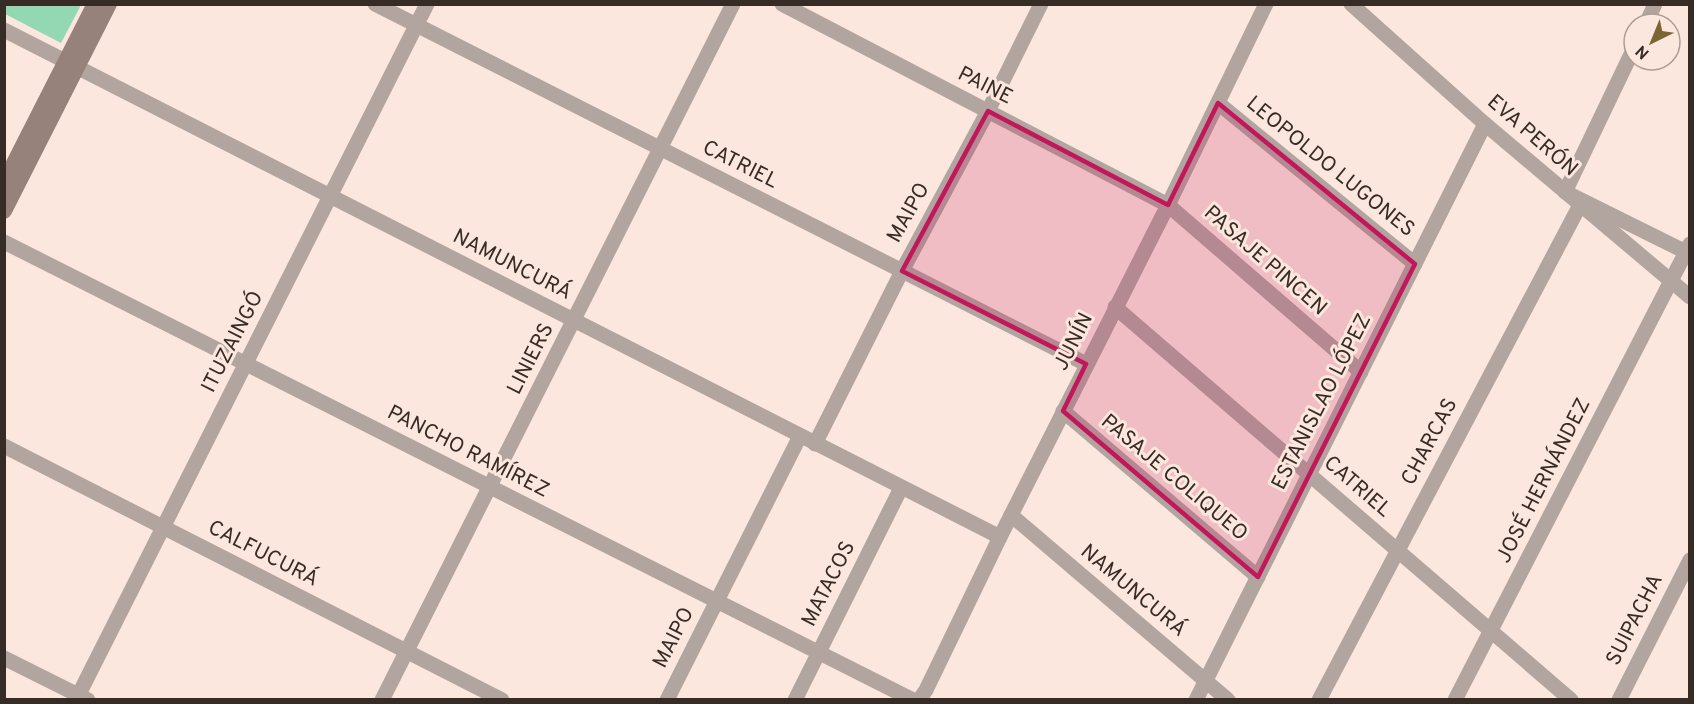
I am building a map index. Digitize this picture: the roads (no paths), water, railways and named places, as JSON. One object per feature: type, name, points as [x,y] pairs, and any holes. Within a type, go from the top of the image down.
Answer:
[{"type":"main road","points":[[4,212],[72,64],[95,4]]},
{"type":"main road","points":[[4,183],[109,4]]},
{"type":"street","name":"CATRIEL","points":[[375,4],[1086,364]]},
{"type":"street","name":"ITUZAINGÓ","points":[[81,698],[163,527],[427,4]]},
{"type":"street","name":"LINIERS","points":[[382,699],[733,4]]},
{"type":"street","name":"PAINE","points":[[782,4],[1168,205]]},
{"type":"street","name":"MAIPO","points":[[815,444],[1041,4]]},
{"type":"street","name":"JUNÍN","points":[[928,696],[1000,537],[1168,205],[1266,4]]},
{"type":"street","name":"EVA PERÓN","points":[[1351,4],[1485,124],[1689,297]]},
{"type":"street","name":"NAMUNCURÁ","points":[[4,30],[1000,537]]},
{"type":"street","points":[[1622,72],[1565,192],[1688,250]]},
{"type":"street","name":"LEOPOLDO LUGONES","points":[[1218,103],[1415,264]]},
{"type":"street","name":"ESTANISLAO LÓPEZ","points":[[1196,699],[1485,124]]},
{"type":"street","name":"PASAJE PINCEN","points":[[1168,205],[1361,372]]},
{"type":"street","name":"CHARCAS","points":[[1318,699],[1580,205]]},
{"type":"street","name":"PANCHO RAMÍREZ","points":[[4,242],[913,699]]},
{"type":"street","name":"JOSÉ HERNÁNDEZ","points":[[1455,699],[1670,280],[1688,250]]},
{"type":"street","name":"CATRIEL","points":[[1115,307],[1572,699]]},
{"type":"street","name":"PASAJE COLIQUEO","points":[[1063,411],[1258,577]]},
{"type":"street","name":"MAIPO","points":[[667,699],[800,436]]},
{"type":"street","name":"CALFUCURÁ","points":[[4,447],[502,699]]},
{"type":"street","name":"MATACOS","points":[[795,699],[901,488]]},
{"type":"street","name":"NAMUNCURÁ","points":[[1011,515],[1228,699]]},
{"type":"street","name":"SUIPACHA","points":[[1619,699],[1689,560]]},
{"type":"street","points":[[4,658],[81,698]]}]
